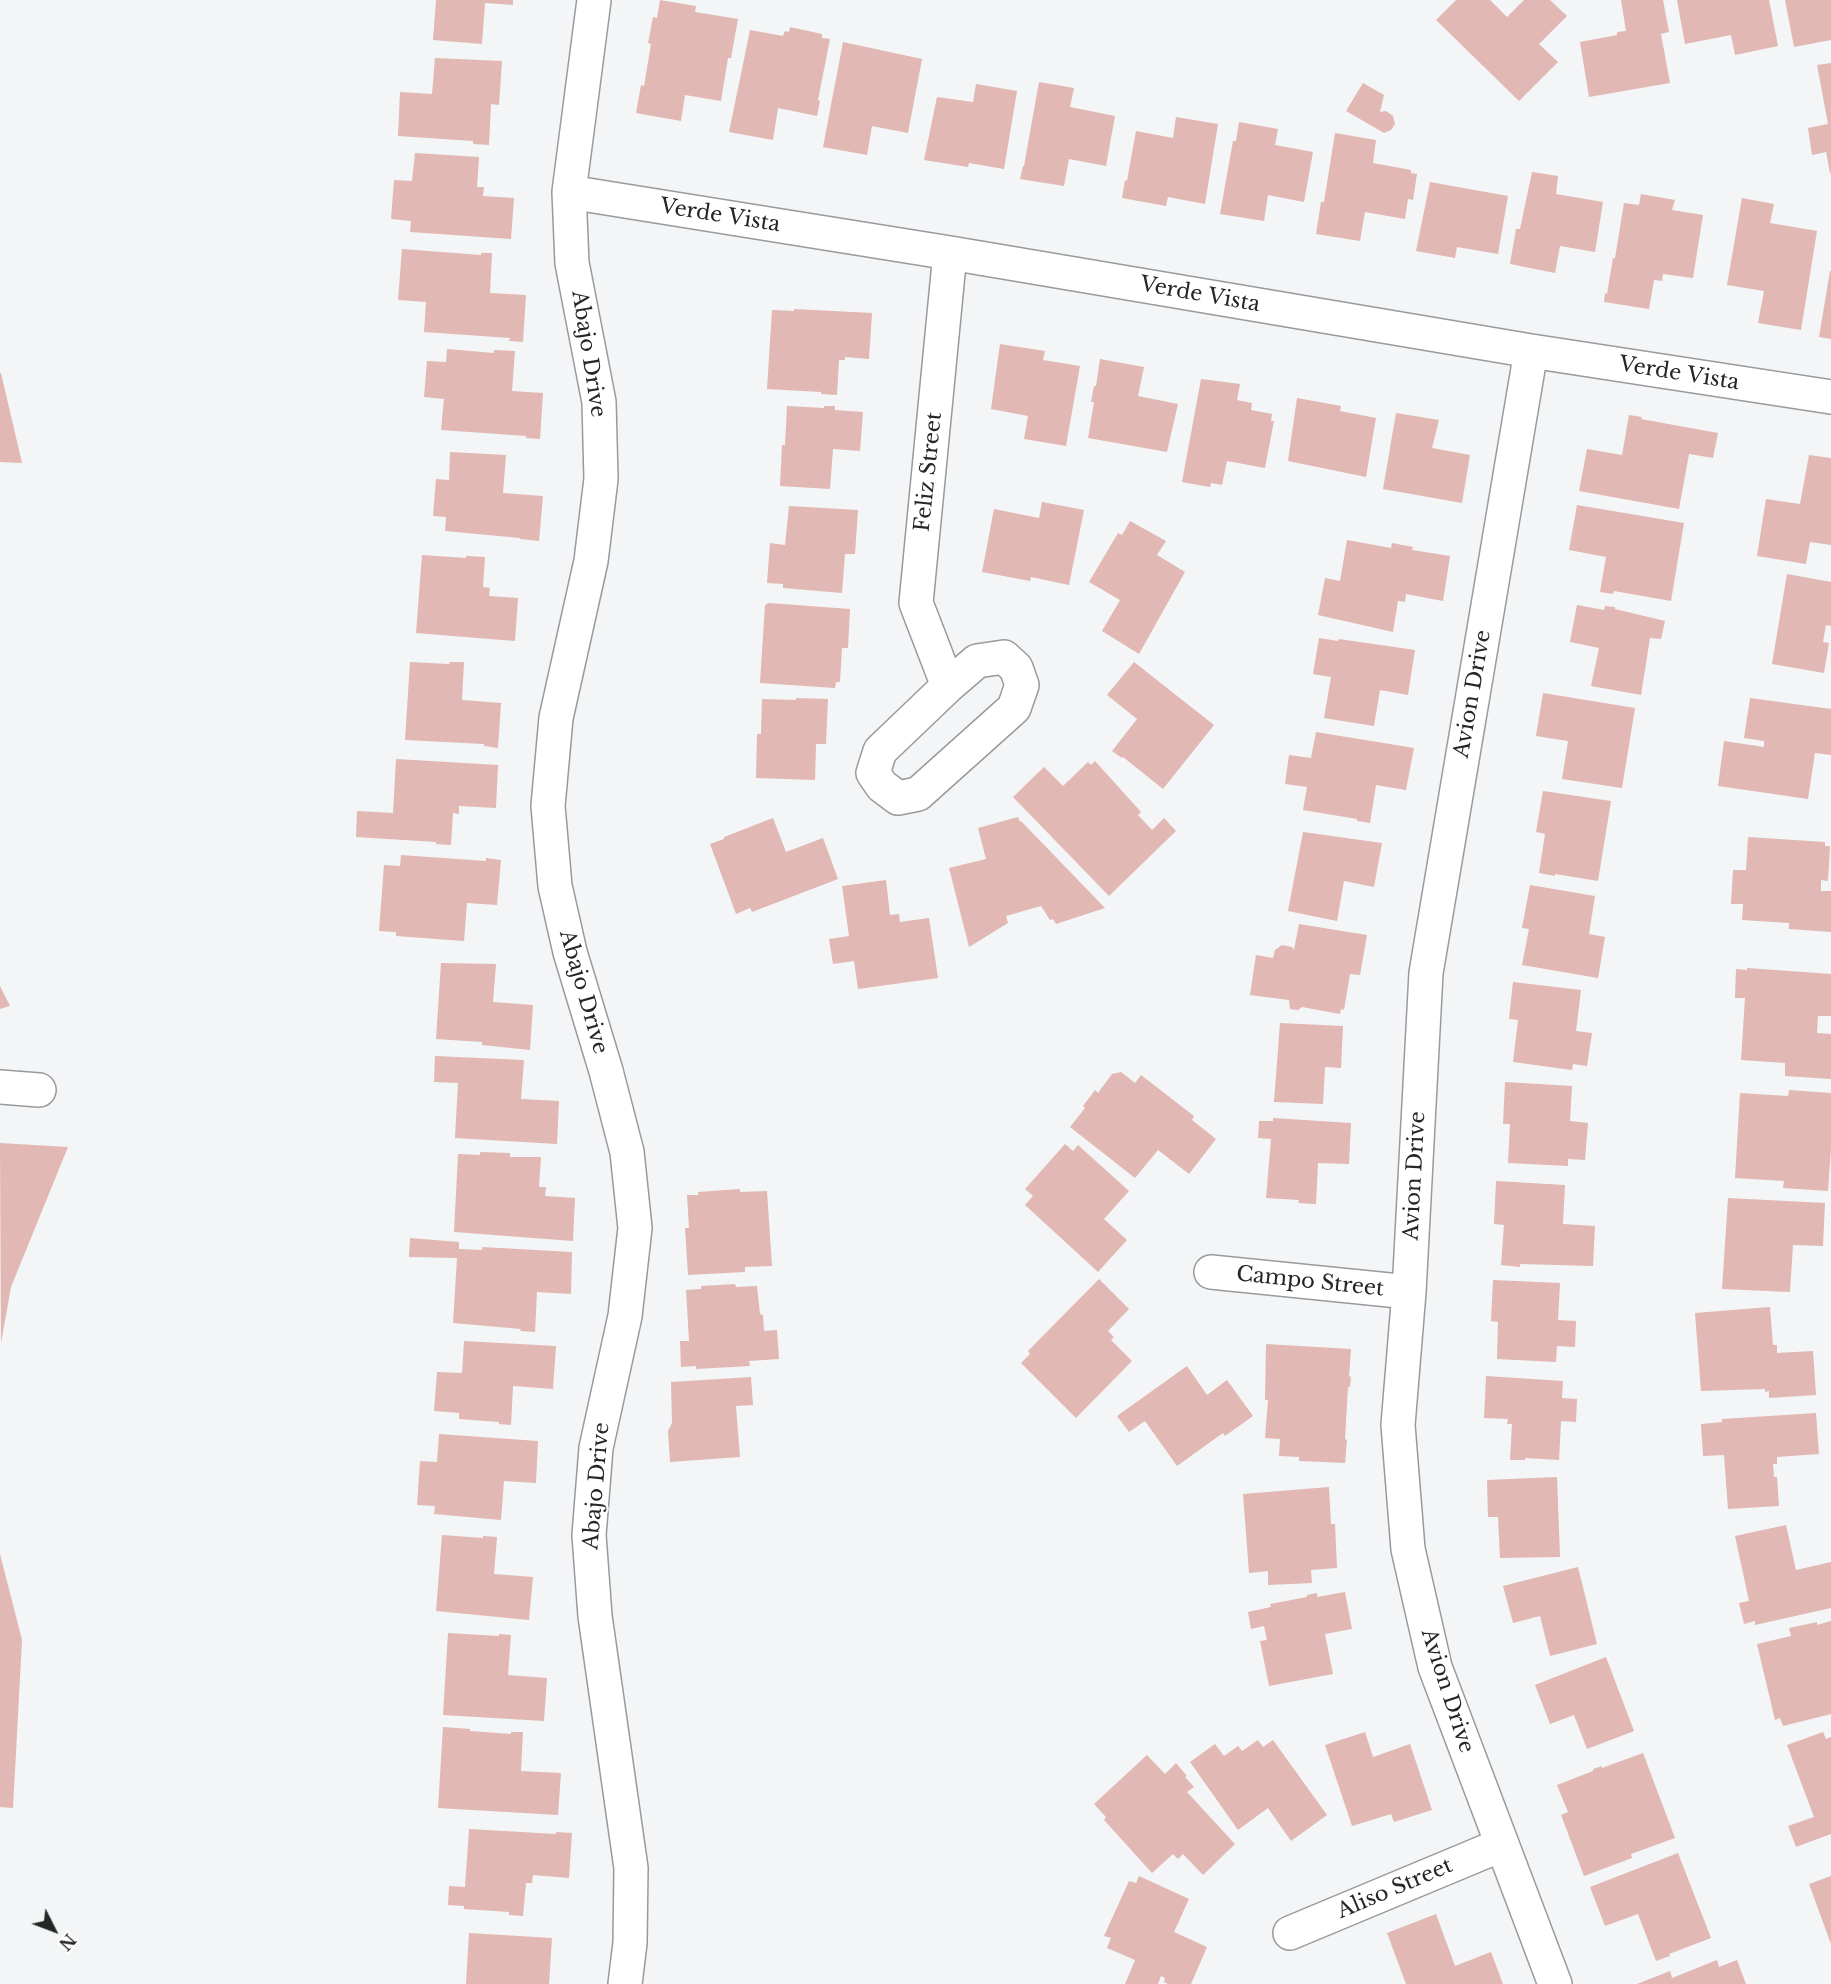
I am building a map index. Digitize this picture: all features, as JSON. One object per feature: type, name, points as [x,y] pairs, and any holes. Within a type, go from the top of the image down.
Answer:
[{"type":"street","name":"Abajo Drive","points":[[594,0],[568,192],[572,262],[599,402],[601,479],[591,561],[556,718],[548,806],[555,886],[570,952],[606,1071],[627,1152],[635,1228],[625,1316],[596,1448],[589,1535],[595,1616],[631,1868],[630,1943],[625,1984]]},
{"type":"street","name":"Verde Vista","points":[[568,192],[950,253],[1531,351],[1831,397]]},
{"type":"street","name":"Feliz Street","points":[[948,686],[916,603],[950,253]]},
{"type":"street","name":"Avion Drive","points":[[1531,351],[1426,973],[1409,1292],[1398,1425],[1408,1550],[1435,1667],[1555,1984]]},
{"type":"street","points":[[1004,657],[1016,668],[1022,685],[1014,708],[918,794],[898,798],[882,786],[873,773],[880,751],[948,686],[977,661],[1004,657]]},
{"type":"street","points":[[0,1087],[39,1090]]},
{"type":"street","name":"Campo Street","points":[[1211,1272],[1409,1292]]},
{"type":"street","name":"Aliso Street","points":[[1290,1933],[1501,1845]]},
{"type":"building","points":[[436,0],[513,0],[513,5],[485,3],[482,44],[433,40]]},
{"type":"building","points":[[660,0],[696,6],[695,12],[738,19],[731,58],[728,58],[721,101],[685,95],[681,121],[636,113],[641,85],[644,86],[653,17],[657,18]]},
{"type":"building","points":[[1456,0],[1490,0],[1507,17],[1524,0],[1550,0],[1567,16],[1539,44],[1558,62],[1519,101],[1436,20]]},
{"type":"building","points":[[1621,0],[1663,0],[1669,32],[1661,34],[1670,83],[1589,97],[1580,42],[1626,31]]},
{"type":"building","points":[[1677,0],[1769,0],[1778,46],[1735,55],[1731,35],[1685,44]]},
{"type":"building","points":[[1785,0],[1831,0],[1831,40],[1794,47]]},
{"type":"building","points":[[790,27],[822,34],[822,38],[830,39],[817,116],[778,108],[773,140],[729,132],[750,30],[783,36],[785,31],[789,32]]},
{"type":"building","points":[[843,42],[922,59],[908,133],[872,126],[867,155],[823,147]]},
{"type":"building","points":[[435,58],[502,61],[499,105],[491,104],[489,145],[473,144],[473,141],[398,136],[400,92],[432,94]]},
{"type":"building","points":[[1831,63],[1830,173],[1826,152],[1812,155],[1808,128],[1828,124],[1817,65]]},
{"type":"building","points":[[1039,82],[1074,88],[1070,107],[1115,116],[1106,166],[1069,159],[1064,186],[1020,179]]},
{"type":"building","points":[[1363,83],[1384,95],[1380,112],[1386,111],[1393,116],[1395,124],[1391,130],[1384,133],[1346,111]]},
{"type":"building","points":[[976,84],[1017,91],[1004,169],[969,163],[968,167],[924,160],[937,97],[973,102]]},
{"type":"building","points":[[1176,117],[1218,124],[1205,204],[1168,197],[1166,206],[1122,198],[1136,131],[1173,138]]},
{"type":"building","points":[[1239,122],[1278,129],[1275,145],[1313,152],[1304,202],[1268,195],[1264,221],[1220,214],[1233,141],[1236,141]]},
{"type":"building","points":[[1335,133],[1376,140],[1373,163],[1411,170],[1411,173],[1417,174],[1413,200],[1408,199],[1405,219],[1365,212],[1360,241],[1316,234],[1321,202],[1324,202]]},
{"type":"building","points":[[415,153],[479,157],[477,187],[484,187],[483,196],[514,198],[511,239],[410,232],[411,221],[391,219],[394,180],[412,181]]},
{"type":"building","points":[[1532,172],[1558,176],[1556,194],[1603,202],[1595,252],[1560,246],[1555,273],[1510,264],[1516,229],[1520,229]]},
{"type":"building","points":[[1430,182],[1508,196],[1498,254],[1457,247],[1455,258],[1416,251]]},
{"type":"building","points":[[1641,194],[1675,200],[1672,210],[1703,215],[1693,278],[1663,274],[1662,281],[1654,280],[1649,309],[1604,302],[1613,258],[1615,258],[1624,203],[1639,205]]},
{"type":"building","points":[[1742,198],[1774,204],[1770,223],[1817,231],[1801,330],[1758,323],[1764,291],[1727,285]]},
{"type":"building","points":[[402,249],[481,255],[481,253],[492,253],[490,293],[526,295],[523,342],[509,341],[510,338],[424,332],[426,302],[398,300]]},
{"type":"building","points":[[1831,271],[1831,339],[1819,337]]},
{"type":"building","points":[[794,309],[872,313],[869,359],[845,357],[845,360],[839,360],[837,395],[767,389],[772,310],[794,311]]},
{"type":"building","points":[[1000,344],[1045,351],[1043,360],[1080,366],[1066,446],[1024,439],[1028,416],[991,409]]},
{"type":"building","points":[[447,349],[494,353],[494,350],[515,351],[512,391],[543,393],[540,439],[441,430],[444,399],[424,397],[427,361],[446,362]]},
{"type":"building","points":[[1100,359],[1144,367],[1138,396],[1178,404],[1167,452],[1088,438],[1094,402],[1091,402]]},
{"type":"building","points":[[1,373],[22,463],[0,462]]},
{"type":"building","points":[[1201,379],[1240,384],[1237,400],[1252,403],[1251,410],[1272,414],[1271,421],[1274,421],[1265,468],[1227,461],[1222,485],[1211,483],[1210,487],[1182,482]]},
{"type":"building","points":[[1297,398],[1341,406],[1340,411],[1376,418],[1366,477],[1288,461]]},
{"type":"building","points":[[787,406],[824,408],[824,406],[835,406],[835,410],[863,412],[860,451],[833,449],[830,489],[780,486]]},
{"type":"building","points":[[1396,413],[1439,420],[1432,448],[1470,455],[1462,503],[1383,489]]},
{"type":"building","points":[[1629,415],[1718,433],[1713,458],[1689,454],[1679,509],[1579,491],[1587,449],[1622,455]]},
{"type":"building","points":[[450,452],[506,455],[503,493],[543,496],[539,541],[445,531],[446,517],[433,516],[436,479],[449,480]]},
{"type":"building","points":[[1809,455],[1831,458],[1831,545],[1810,542],[1806,564],[1757,556],[1766,499],[1800,504]]},
{"type":"building","points":[[1042,502],[1084,510],[1069,585],[1031,577],[1030,581],[982,572],[994,509],[1039,518]]},
{"type":"building","points":[[1577,505],[1684,523],[1671,601],[1614,591],[1613,594],[1600,592],[1606,557],[1569,550]]},
{"type":"building","points":[[789,506],[858,510],[855,554],[845,554],[842,593],[783,588],[783,584],[767,583],[770,543],[785,545]]},
{"type":"building","points":[[1130,521],[1166,541],[1157,555],[1185,572],[1139,654],[1102,631],[1120,600],[1089,582],[1118,533],[1122,535]]},
{"type":"building","points":[[1347,540],[1391,548],[1392,543],[1413,547],[1412,550],[1450,556],[1443,601],[1406,594],[1405,602],[1398,601],[1393,632],[1318,615],[1325,578],[1340,581]]},
{"type":"building","points":[[422,555],[485,557],[483,587],[490,588],[489,596],[518,598],[515,641],[416,633]]},
{"type":"building","points":[[1787,574],[1831,582],[1831,626],[1826,625],[1823,642],[1829,643],[1824,673],[1772,664]]},
{"type":"building","points":[[769,603],[850,609],[848,648],[842,648],[840,682],[836,682],[835,688],[760,683],[765,605]]},
{"type":"building","points":[[1577,605],[1604,610],[1605,606],[1615,607],[1615,609],[1665,621],[1661,639],[1650,638],[1641,695],[1591,686],[1599,648],[1570,642]]},
{"type":"building","points":[[1319,638],[1415,650],[1408,695],[1380,690],[1374,726],[1324,718],[1331,677],[1313,674]]},
{"type":"building","points":[[410,662],[449,664],[450,662],[464,662],[462,700],[501,703],[498,748],[484,746],[484,744],[405,740]]},
{"type":"building","points":[[1134,662],[1214,725],[1163,789],[1112,751],[1137,719],[1107,695]]},
{"type":"building","points":[[1543,693],[1635,708],[1622,788],[1562,779],[1568,741],[1536,736]]},
{"type":"building","points":[[796,698],[828,699],[826,744],[816,744],[815,780],[756,778],[757,734],[761,734],[762,699],[796,700]]},
{"type":"building","points":[[1750,698],[1831,709],[1831,755],[1815,753],[1808,799],[1718,786],[1724,741],[1764,747],[1764,741],[1744,738]]},
{"type":"building","points":[[1316,732],[1414,748],[1406,790],[1376,785],[1370,823],[1303,810],[1307,787],[1285,784],[1289,755],[1311,758]]},
{"type":"building","points":[[396,759],[498,765],[496,808],[459,806],[459,814],[453,813],[451,845],[356,837],[357,811],[393,813]]},
{"type":"building","points":[[1095,761],[1141,812],[1138,815],[1152,830],[1164,818],[1176,831],[1109,896],[1013,797],[1044,767],[1063,786],[1088,762],[1091,765]]},
{"type":"building","points":[[1543,791],[1611,801],[1598,881],[1539,873],[1545,834],[1536,832]]},
{"type":"building","points":[[1018,817],[1020,822],[1105,908],[1056,924],[1053,919],[1050,920],[1041,906],[1006,916],[1008,923],[969,947],[949,868],[986,859],[978,828]]},
{"type":"building","points":[[773,818],[786,852],[823,838],[838,879],[752,912],[750,908],[736,914],[710,844]]},
{"type":"building","points":[[1303,832],[1382,843],[1374,887],[1344,881],[1337,921],[1288,911]]},
{"type":"building","points":[[1748,837],[1825,842],[1825,846],[1830,846],[1828,881],[1821,880],[1821,891],[1831,891],[1831,932],[1789,929],[1789,923],[1742,920],[1743,904],[1731,904],[1733,870],[1746,870]]},
{"type":"building","points":[[401,855],[501,860],[497,905],[467,903],[464,941],[396,936],[396,932],[379,931],[384,865],[400,866]]},
{"type":"building","points":[[886,880],[890,915],[899,914],[900,922],[929,918],[938,978],[858,989],[854,961],[833,964],[829,939],[849,936],[842,886]]},
{"type":"building","points":[[1530,885],[1595,896],[1589,934],[1605,937],[1598,978],[1522,965],[1529,929],[1522,928]]},
{"type":"building","points":[[1299,924],[1367,935],[1360,975],[1350,974],[1344,1010],[1341,1009],[1340,1014],[1302,1007],[1298,1010],[1290,1009],[1289,1000],[1250,995],[1256,955],[1273,958],[1275,950],[1282,945],[1292,947],[1294,950]]},
{"type":"building","points":[[441,963],[496,964],[493,1002],[533,1005],[530,1050],[482,1045],[482,1042],[436,1039]]},
{"type":"building","points":[[1747,968],[1831,974],[1831,1016],[1818,1016],[1817,1033],[1831,1034],[1831,1079],[1785,1076],[1785,1063],[1741,1060],[1745,998],[1735,998],[1736,969],[1747,970]]},
{"type":"building","points":[[1513,982],[1581,990],[1576,1031],[1592,1033],[1587,1066],[1573,1064],[1572,1070],[1513,1062],[1518,1020],[1509,1019]]},
{"type":"building","points":[[0,986],[10,1006],[0,1009]]},
{"type":"building","points":[[1280,1023],[1343,1026],[1341,1068],[1325,1067],[1323,1104],[1274,1102]]},
{"type":"building","points":[[435,1056],[524,1060],[521,1099],[559,1101],[557,1144],[455,1138],[458,1083],[434,1082]]},
{"type":"building","points":[[1121,1072],[1135,1083],[1141,1075],[1194,1116],[1192,1120],[1216,1139],[1189,1174],[1158,1150],[1135,1178],[1070,1127],[1095,1090],[1098,1093],[1112,1074]]},
{"type":"building","points":[[1505,1082],[1572,1086],[1570,1121],[1588,1123],[1585,1160],[1568,1159],[1568,1166],[1508,1163],[1510,1124],[1503,1124]]},
{"type":"building","points":[[1789,1090],[1831,1093],[1828,1191],[1783,1188],[1784,1181],[1735,1178],[1740,1093],[1788,1096]]},
{"type":"building","points":[[1273,1118],[1351,1123],[1349,1164],[1318,1163],[1316,1204],[1298,1203],[1299,1200],[1266,1198],[1271,1139],[1258,1138],[1259,1121],[1273,1121]]},
{"type":"building","points":[[0,1143],[68,1147],[11,1287],[1,1343]]},
{"type":"building","points":[[1065,1144],[1073,1151],[1078,1145],[1129,1191],[1104,1219],[1127,1240],[1098,1272],[1025,1205],[1033,1196],[1025,1189]]},
{"type":"building","points":[[480,1152],[510,1153],[510,1157],[541,1157],[539,1187],[546,1187],[545,1196],[575,1198],[573,1241],[454,1232],[458,1154],[480,1155]]},
{"type":"building","points":[[1496,1181],[1565,1185],[1563,1224],[1595,1226],[1593,1266],[1501,1265],[1504,1225],[1494,1224]]},
{"type":"building","points":[[740,1189],[740,1192],[767,1191],[772,1266],[745,1267],[745,1272],[688,1275],[685,1228],[689,1228],[687,1195]]},
{"type":"building","points":[[1728,1198],[1825,1203],[1823,1246],[1793,1245],[1790,1292],[1722,1289]]},
{"type":"building","points":[[410,1238],[459,1242],[459,1249],[482,1250],[482,1247],[572,1252],[571,1294],[537,1292],[535,1332],[453,1323],[457,1258],[409,1257]]},
{"type":"building","points":[[1099,1279],[1129,1309],[1108,1331],[1114,1337],[1111,1340],[1132,1361],[1076,1418],[1021,1363],[1030,1354],[1028,1351]]},
{"type":"building","points":[[1493,1280],[1560,1283],[1558,1320],[1576,1321],[1575,1347],[1557,1346],[1556,1362],[1497,1359],[1498,1322],[1491,1321]]},
{"type":"building","points":[[735,1284],[736,1287],[757,1286],[764,1331],[777,1330],[779,1359],[749,1361],[750,1366],[696,1369],[696,1366],[681,1367],[680,1341],[689,1341],[686,1290],[701,1289],[701,1286]]},
{"type":"building","points":[[1770,1307],[1773,1345],[1777,1345],[1777,1353],[1813,1351],[1816,1395],[1769,1398],[1769,1391],[1765,1392],[1765,1389],[1701,1391],[1695,1313]]},
{"type":"building","points":[[464,1341],[556,1346],[553,1389],[513,1386],[511,1425],[459,1419],[459,1413],[434,1411],[437,1372],[462,1373]]},
{"type":"building","points":[[1266,1344],[1351,1349],[1345,1463],[1299,1461],[1299,1457],[1279,1456],[1280,1439],[1265,1438],[1268,1400],[1265,1400]]},
{"type":"building","points":[[1187,1366],[1207,1395],[1227,1380],[1253,1416],[1225,1436],[1223,1433],[1177,1466],[1145,1421],[1129,1432],[1117,1416]]},
{"type":"building","points":[[1486,1376],[1563,1381],[1562,1398],[1577,1399],[1576,1422],[1561,1421],[1559,1460],[1525,1458],[1525,1460],[1510,1460],[1512,1424],[1507,1424],[1508,1419],[1484,1418]]},
{"type":"building","points":[[751,1377],[753,1405],[736,1406],[740,1457],[670,1462],[668,1431],[672,1423],[671,1382]]},
{"type":"building","points":[[1816,1413],[1819,1454],[1777,1457],[1777,1464],[1773,1464],[1774,1477],[1777,1477],[1779,1506],[1728,1509],[1724,1455],[1703,1456],[1701,1424],[1722,1422],[1722,1419]]},
{"type":"building","points":[[439,1434],[538,1441],[536,1483],[504,1481],[501,1520],[434,1514],[435,1506],[417,1505],[420,1461],[437,1462]]},
{"type":"building","points":[[1557,1477],[1560,1557],[1500,1558],[1498,1517],[1488,1517],[1487,1480]]},
{"type":"building","points":[[1329,1487],[1331,1524],[1335,1524],[1337,1568],[1311,1570],[1312,1583],[1268,1585],[1268,1571],[1249,1573],[1243,1494]]},
{"type":"building","points":[[1786,1525],[1796,1570],[1831,1562],[1831,1608],[1755,1625],[1755,1621],[1744,1624],[1739,1603],[1749,1601],[1735,1536]]},
{"type":"building","points":[[442,1535],[497,1537],[494,1574],[533,1577],[529,1620],[436,1611]]},
{"type":"building","points":[[0,1554],[22,1640],[13,1808],[0,1807]]},
{"type":"building","points":[[1578,1567],[1597,1644],[1550,1656],[1540,1616],[1513,1623],[1503,1586]]},
{"type":"building","points":[[1345,1592],[1352,1629],[1325,1634],[1333,1674],[1269,1686],[1260,1641],[1267,1640],[1264,1626],[1251,1629],[1248,1612],[1271,1607],[1270,1604],[1307,1597],[1307,1595],[1317,1593],[1317,1597]]},
{"type":"building","points":[[1831,1621],[1831,1714],[1783,1726],[1780,1718],[1775,1720],[1757,1644],[1791,1636],[1789,1628]]},
{"type":"building","points":[[448,1633],[511,1635],[508,1675],[547,1678],[544,1721],[443,1715]]},
{"type":"building","points":[[1606,1657],[1634,1731],[1587,1749],[1574,1715],[1550,1724],[1535,1685]]},
{"type":"building","points":[[443,1727],[511,1734],[511,1732],[523,1732],[521,1771],[561,1773],[558,1815],[438,1808]]},
{"type":"building","points":[[1365,1732],[1373,1757],[1410,1744],[1432,1810],[1394,1822],[1391,1814],[1352,1826],[1325,1745]]},
{"type":"building","points":[[1823,1732],[1826,1739],[1831,1737],[1831,1834],[1796,1847],[1788,1826],[1814,1817],[1787,1745]]},
{"type":"building","points":[[1258,1740],[1263,1747],[1273,1740],[1327,1815],[1291,1841],[1268,1808],[1238,1830],[1190,1762],[1215,1744],[1224,1756],[1238,1746],[1242,1751]]},
{"type":"building","points":[[1643,1753],[1675,1838],[1631,1854],[1632,1858],[1584,1876],[1561,1815],[1568,1812],[1557,1785],[1593,1771],[1593,1769]]},
{"type":"building","points":[[1147,1755],[1165,1774],[1176,1763],[1194,1787],[1187,1792],[1235,1844],[1203,1875],[1183,1854],[1178,1859],[1173,1854],[1152,1873],[1104,1820],[1106,1817],[1094,1804]]},
{"type":"building","points":[[469,1829],[572,1833],[569,1878],[533,1875],[532,1883],[526,1883],[523,1916],[509,1915],[509,1912],[464,1909],[464,1906],[448,1905],[449,1886],[465,1887]]},
{"type":"building","points":[[1678,1853],[1711,1938],[1656,1961],[1638,1914],[1605,1926],[1590,1887]]},
{"type":"building","points":[[1139,1876],[1189,1899],[1174,1932],[1207,1947],[1191,1984],[1168,1984],[1161,1976],[1158,1984],[1125,1984],[1135,1960],[1107,1948],[1111,1938],[1104,1936],[1129,1881],[1136,1883]]},
{"type":"building","points":[[1831,1876],[1831,1944],[1809,1884]]},
{"type":"building","points":[[1436,1914],[1455,1966],[1491,1952],[1503,1984],[1406,1984],[1387,1933]]},
{"type":"building","points":[[469,1933],[552,1938],[549,1984],[466,1984]]},
{"type":"building","points":[[1717,1960],[1719,1967],[1737,1960],[1746,1984],[1637,1984],[1670,1971],[1672,1978]]}]
